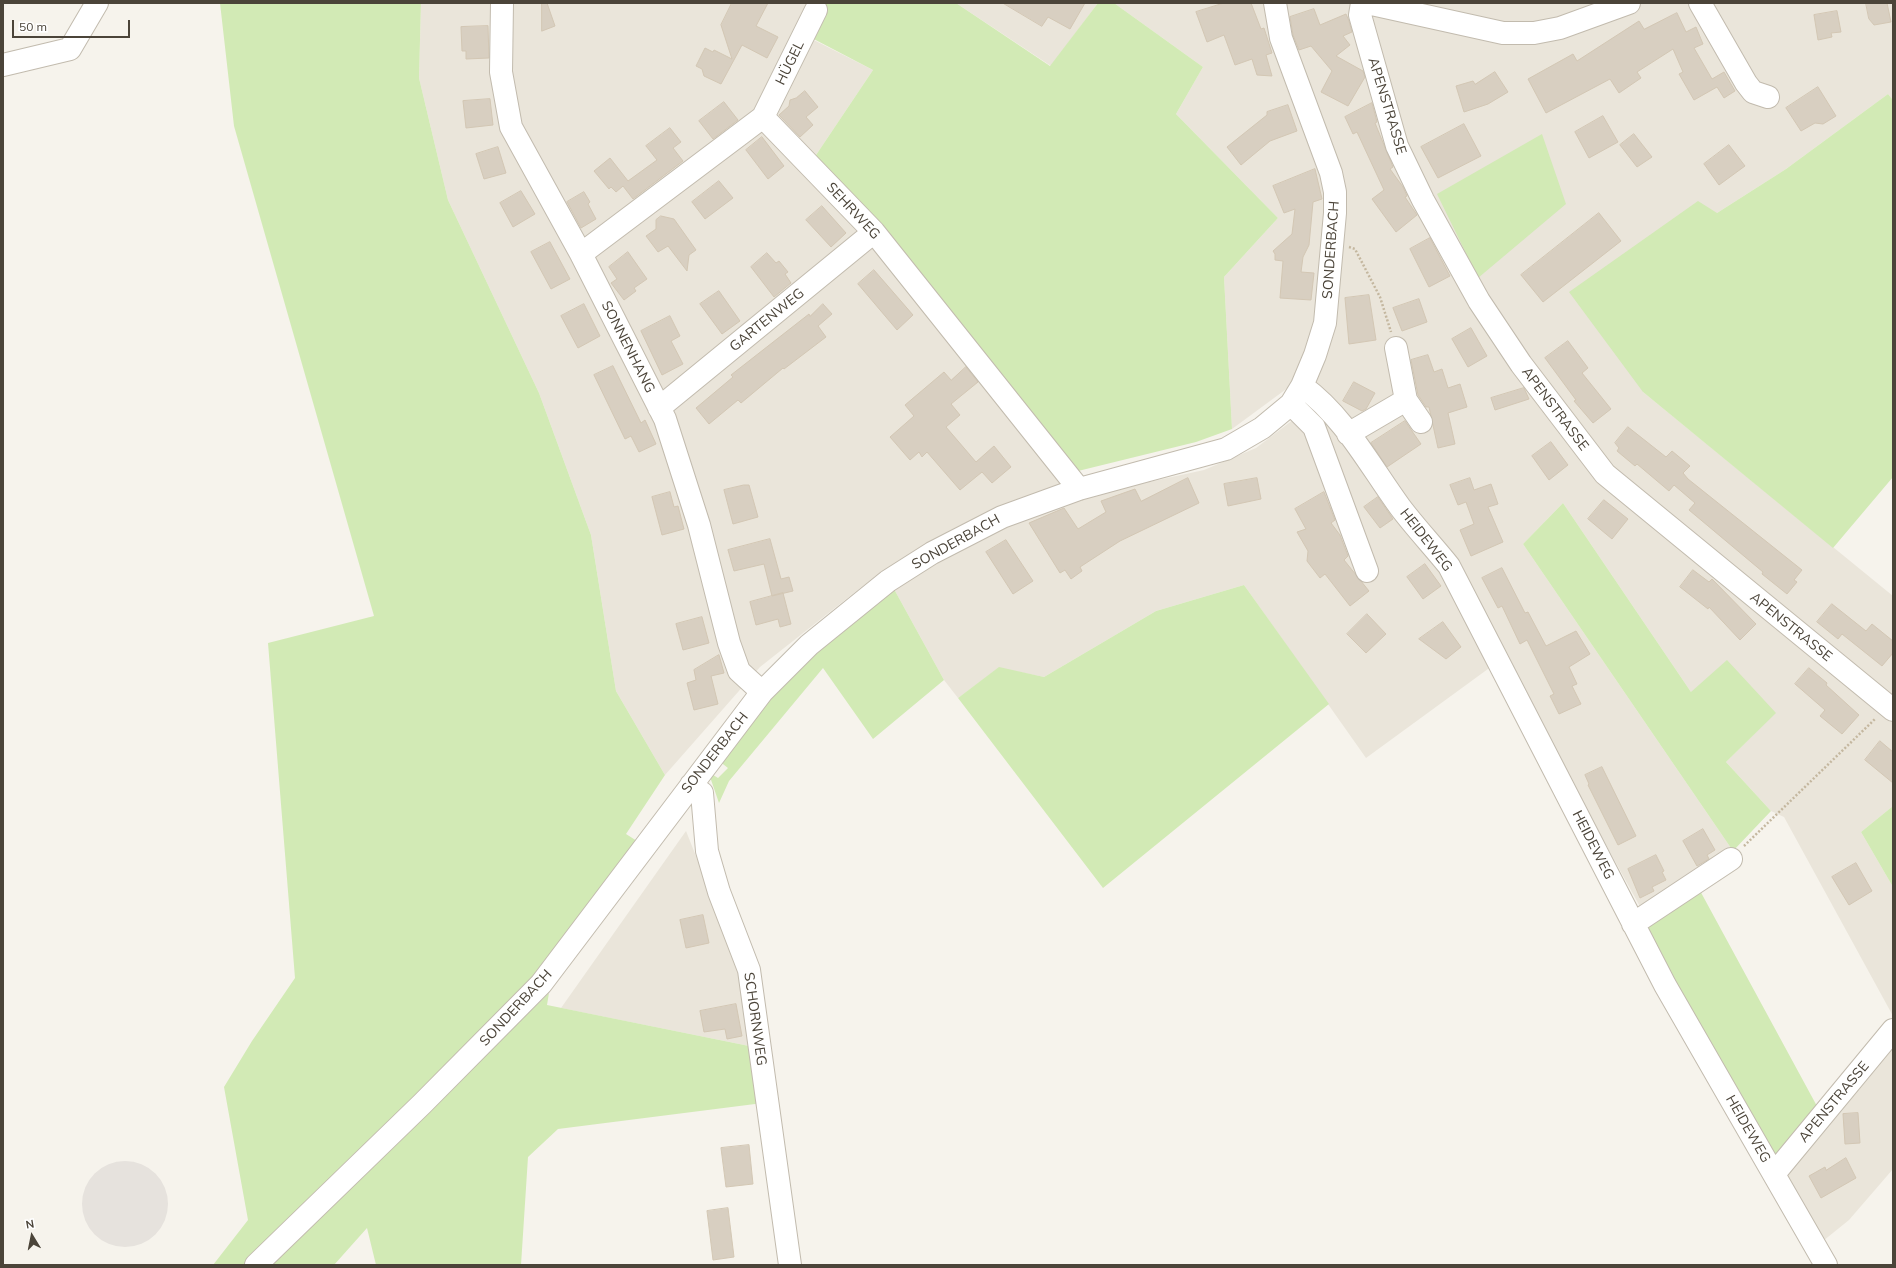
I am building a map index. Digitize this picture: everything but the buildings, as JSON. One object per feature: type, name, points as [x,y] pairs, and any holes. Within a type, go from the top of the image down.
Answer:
[{"type":"street","points":[[3,65],[70,49],[97,3]]},
{"type":"street","name":"SONNENHANG","points":[[502,3],[501,72],[511,127],[580,254],[665,419],[699,525],[729,643],[739,671],[762,692]]},
{"type":"street","name":"SONDERBACH","points":[[256,1265],[422,1104],[541,984],[762,692],[809,645],[888,581],[932,554],[1002,517],[1080,489],[1226,449],[1262,428],[1296,395],[1315,355],[1325,323],[1333,243],[1335,192],[1331,172],[1281,38],[1274,3]]},
{"type":"street","name":"APENSTRASSE","points":[[1362,3],[1360,15],[1397,146],[1423,200],[1479,301],[1521,364],[1569,429],[1604,474],[1890,708]]},
{"type":"street","points":[[1367,3],[1503,33],[1534,33],[1560,28],[1629,3]]},
{"type":"street","points":[[1700,3],[1746,83],[1753,92],[1768,97]]},
{"type":"street","name":"HÜGEL","points":[[763,117],[816,10]]},
{"type":"street","points":[[580,254],[763,117]]},
{"type":"street","name":"SEHRWEG","points":[[763,117],[874,232],[1080,489]]},
{"type":"street","name":"GARTENWEG","points":[[659,408],[874,232]]},
{"type":"street","points":[[1396,348],[1406,400],[1421,422]]},
{"type":"street","points":[[1296,395],[1314,427],[1367,571]]},
{"type":"street","name":"HEIDEWEG","points":[[1296,395],[1316,396],[1348,434],[1401,508],[1449,566],[1665,985],[1826,1265]]},
{"type":"street","points":[[1348,434],[1406,400]]},
{"type":"street","name":"SCHORNWEG","points":[[691,785],[702,793],[707,851],[719,892],[749,970],[790,1265]]},
{"type":"street","points":[[1633,924],[1731,859]]},
{"type":"street","name":"APENSTRASSE","points":[[1774,1174],[1893,1030]]},
{"type":"path","points":[[1333,243],[1355,249],[1380,297],[1396,348]]},
{"type":"path","points":[[1731,859],[1890,708]]},
{"type":"shaded area","points":[[421,3],[813,3],[800,33],[873,70],[812,161],[926,304],[1075,498],[1204,470],[1256,448],[1310,407],[1289,387],[1232,429],[1224,277],[1278,218],[1176,114],[1203,67],[1114,3],[1893,3],[1893,100],[1888,94],[1786,169],[1717,213],[1643,392],[1893,596],[1893,806],[1861,832],[1893,887],[1893,1016],[1784,817],[1771,811],[1726,762],[1775,713],[1691,692],[1563,503],[1523,544],[1733,851],[1643,912],[1503,658],[1366,758],[1244,585],[1156,611],[1044,677],[999,668],[958,698],[944,680],[894,589],[922,546],[878,574],[760,667],[665,775],[616,691],[591,535],[539,393],[448,200],[419,78]]},
{"type":"shaded area","points":[[956,3],[1098,3],[1051,66]]},
{"type":"shaded area","points":[[686,831],[742,972],[754,1047],[561,1008]]},
{"type":"shaded area","points":[[1893,1040],[1893,1169],[1849,1220],[1823,1241],[1782,1172]]},
{"type":"shaded area","points":[[117,1161],[133,1161],[142,1164],[156,1173],[165,1187],[168,1196],[168,1212],[165,1221],[156,1235],[142,1244],[133,1247],[117,1247],[101,1240],[94,1235],[89,1228],[82,1212],[82,1196],[89,1180],[94,1173],[101,1168]]},
{"type":"green space","points":[[220,3],[421,3],[419,78],[448,200],[539,393],[591,535],[616,691],[665,775],[626,834],[637,841],[539,976],[246,1265],[213,1265],[248,1220],[224,1087],[252,1041],[295,978],[268,643],[374,616],[234,126]]},
{"type":"green space","points":[[823,3],[956,3],[1050,66],[1098,3],[1114,3],[1203,67],[1176,114],[1278,218],[1224,277],[1232,429],[1196,442],[1074,472],[812,161],[873,70],[808,36]]},
{"type":"green space","points":[[1888,94],[1893,100],[1893,477],[1833,548],[1643,392],[1569,292],[1698,201],[1717,213],[1786,169]]},
{"type":"green space","points":[[1542,134],[1566,204],[1478,278],[1437,194]]},
{"type":"green space","points":[[1563,503],[1691,692],[1727,660],[1776,713],[1726,762],[1771,811],[1733,851],[1523,544]]},
{"type":"green space","points":[[1244,585],[1329,704],[1103,888],[958,698],[999,667],[1044,677],[1156,611]]},
{"type":"green space","points":[[894,589],[944,680],[873,739],[823,668],[729,781],[719,803],[709,774],[710,773],[718,778],[728,768],[719,761],[769,697],[813,654]]},
{"type":"green space","points":[[1893,806],[1893,887],[1861,832]]},
{"type":"green space","points":[[1698,887],[1818,1108],[1775,1162],[1642,925]]},
{"type":"green space","points":[[549,993],[547,1005],[754,1047],[763,1103],[558,1129],[528,1157],[521,1265],[376,1265],[367,1228],[334,1265],[268,1265]]}]
